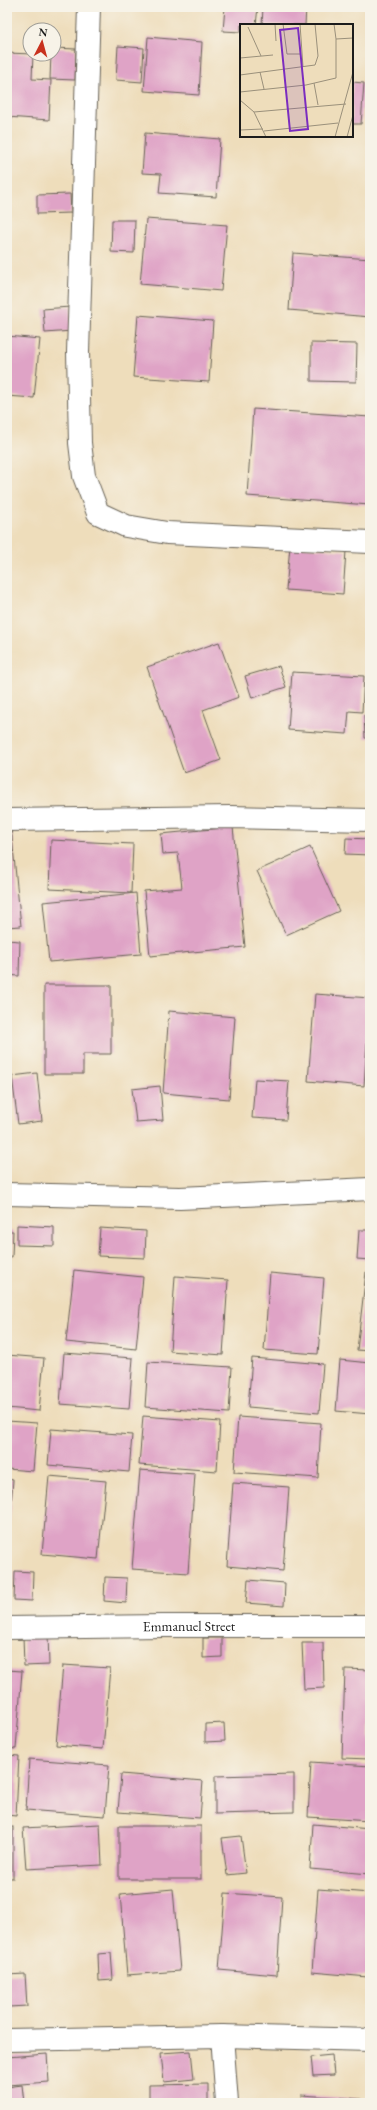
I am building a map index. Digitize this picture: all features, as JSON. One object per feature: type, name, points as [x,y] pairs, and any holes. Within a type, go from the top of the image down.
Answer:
[{"type":"street","points":[[89,7],[78,352],[80,443],[84,476],[98,513],[126,526],[166,533],[370,542]]},
{"type":"street","points":[[7,820],[231,817],[370,820]]},
{"type":"street","points":[[7,1194],[180,1198],[370,1190]]},
{"type":"street","name":"Emmanuel Street","points":[[7,1628],[370,1626]]},
{"type":"street","points":[[7,2040],[222,2036],[370,2040]]},
{"type":"street","points":[[222,2036],[227,2103]]},
{"type":"building","points":[[225,7],[258,7],[256,24],[240,24],[240,32],[223,31]]},
{"type":"building","points":[[263,7],[306,7],[305,24],[262,24]]},
{"type":"building","points":[[148,37],[202,42],[199,95],[144,91]]},
{"type":"building","points":[[118,46],[144,48],[142,82],[116,80]]},
{"type":"building","points":[[62,48],[76,49],[75,80],[50,79],[51,62],[62,62]]},
{"type":"building","points":[[7,53],[22,54],[22,62],[33,62],[32,79],[51,80],[49,120],[7,117]]},
{"type":"building","points":[[353,82],[364,83],[361,124],[353,124]]},
{"type":"building","points":[[145,133],[220,139],[216,197],[159,193],[161,174],[142,173]]},
{"type":"building","points":[[70,194],[71,213],[37,214],[37,195]]},
{"type":"building","points":[[146,219],[227,225],[221,291],[140,284]]},
{"type":"building","points":[[112,220],[135,220],[134,253],[111,252]]},
{"type":"building","points":[[293,253],[370,259],[370,317],[289,310]]},
{"type":"building","points":[[70,307],[72,331],[45,333],[43,309]]},
{"type":"building","points":[[138,315],[213,321],[209,382],[133,377]]},
{"type":"building","points":[[7,336],[40,339],[34,398],[7,396]]},
{"type":"building","points":[[311,343],[357,344],[356,382],[311,381]]},
{"type":"building","points":[[253,409],[370,417],[370,505],[247,496]]},
{"type":"building","points":[[290,546],[346,551],[343,594],[286,590]]},
{"type":"building","points":[[219,642],[239,697],[203,710],[221,760],[184,773],[147,667]]},
{"type":"building","points":[[279,666],[286,687],[252,698],[245,676]]},
{"type":"building","points":[[292,672],[364,676],[362,712],[349,711],[347,734],[288,730]]},
{"type":"building","points":[[364,715],[370,715],[370,738],[365,738]]},
{"type":"building","points":[[11,827],[21,926],[7,927],[7,828]]},
{"type":"building","points":[[233,827],[245,947],[150,956],[144,891],[182,888],[178,853],[163,854],[161,834]]},
{"type":"building","points":[[346,838],[370,839],[370,855],[345,854]]},
{"type":"building","points":[[51,840],[133,844],[131,893],[49,889]]},
{"type":"building","points":[[310,847],[339,911],[286,935],[257,871]]},
{"type":"building","points":[[136,893],[141,954],[49,962],[43,902]]},
{"type":"building","points":[[7,940],[20,941],[19,976],[7,975]]},
{"type":"building","points":[[44,985],[111,985],[111,1054],[83,1054],[83,1074],[44,1074]]},
{"type":"building","points":[[315,994],[370,998],[364,1086],[308,1081]]},
{"type":"building","points":[[169,1011],[235,1017],[229,1099],[163,1093]]},
{"type":"building","points":[[37,1073],[42,1121],[18,1124],[12,1076]]},
{"type":"building","points":[[255,1079],[289,1081],[286,1120],[252,1118]]},
{"type":"building","points":[[160,1086],[163,1120],[136,1122],[132,1089]]},
{"type":"building","points":[[17,1225],[54,1227],[54,1246],[17,1245]]},
{"type":"building","points":[[100,1228],[146,1231],[145,1258],[98,1256]]},
{"type":"building","points":[[359,1230],[370,1230],[370,1260],[357,1259]]},
{"type":"building","points":[[7,1231],[13,1231],[12,1257],[7,1256]]},
{"type":"building","points":[[74,1270],[143,1277],[136,1349],[66,1342]]},
{"type":"building","points":[[366,1272],[370,1272],[370,1351],[357,1350]]},
{"type":"building","points":[[270,1273],[324,1278],[318,1354],[264,1350]]},
{"type":"building","points":[[175,1276],[228,1280],[223,1355],[170,1351]]},
{"type":"building","points":[[64,1353],[133,1358],[129,1409],[60,1404]]},
{"type":"building","points":[[7,1355],[44,1358],[39,1411],[7,1408]]},
{"type":"building","points":[[252,1358],[323,1364],[319,1413],[248,1407]]},
{"type":"building","points":[[340,1360],[370,1363],[370,1414],[336,1411]]},
{"type":"building","points":[[148,1362],[232,1367],[229,1413],[145,1407]]},
{"type":"building","points":[[143,1416],[220,1422],[217,1471],[139,1465]]},
{"type":"building","points":[[238,1417],[321,1423],[318,1478],[234,1472]]},
{"type":"building","points":[[7,1421],[37,1423],[33,1471],[7,1469]]},
{"type":"building","points":[[51,1429],[132,1435],[129,1472],[48,1465]]},
{"type":"building","points":[[140,1470],[195,1474],[188,1573],[132,1569]]},
{"type":"building","points":[[49,1476],[106,1481],[98,1559],[42,1554]]},
{"type":"building","points":[[7,1479],[13,1480],[8,1540],[7,1540]]},
{"type":"building","points":[[233,1483],[289,1487],[283,1571],[227,1566]]},
{"type":"building","points":[[15,1571],[33,1572],[32,1601],[14,1600]]},
{"type":"building","points":[[105,1577],[127,1578],[126,1603],[104,1601]]},
{"type":"building","points":[[248,1580],[285,1583],[284,1606],[246,1603]]},
{"type":"building","points":[[48,1634],[49,1665],[24,1666],[23,1636]]},
{"type":"building","points":[[203,1638],[222,1638],[222,1657],[203,1658]]},
{"type":"building","points":[[302,1643],[323,1643],[324,1688],[304,1689]]},
{"type":"building","points":[[63,1665],[110,1668],[103,1749],[56,1745]]},
{"type":"building","points":[[345,1669],[370,1670],[370,1759],[342,1758]]},
{"type":"building","points":[[7,1670],[22,1671],[16,1749],[7,1748]]},
{"type":"building","points":[[224,1723],[225,1741],[205,1742],[205,1724]]},
{"type":"building","points":[[7,1755],[19,1756],[16,1816],[7,1815]]},
{"type":"building","points":[[29,1759],[109,1765],[105,1816],[26,1810]]},
{"type":"building","points":[[311,1762],[370,1766],[370,1821],[308,1817]]},
{"type":"building","points":[[121,1774],[203,1781],[200,1818],[118,1812]]},
{"type":"building","points":[[294,1774],[294,1812],[215,1814],[215,1776]]},
{"type":"building","points":[[100,1824],[102,1865],[26,1869],[23,1828]]},
{"type":"building","points":[[313,1824],[370,1829],[370,1874],[310,1869]]},
{"type":"building","points":[[119,1826],[201,1826],[201,1879],[119,1879]]},
{"type":"building","points":[[7,1827],[13,1827],[13,1878],[7,1878]]},
{"type":"building","points":[[241,1836],[246,1873],[227,1875],[222,1838]]},
{"type":"building","points":[[173,1889],[180,1971],[127,1975],[120,1894]]},
{"type":"building","points":[[318,1889],[370,1893],[368,1977],[312,1972]]},
{"type":"building","points":[[225,1893],[282,1897],[277,1975],[219,1970]]},
{"type":"building","points":[[111,1953],[113,1980],[99,1981],[98,1954]]},
{"type":"building","points":[[25,1974],[27,2006],[9,2007],[7,1975]]},
{"type":"building","points":[[191,2051],[194,2079],[164,2082],[161,2053]]},
{"type":"building","points":[[47,2054],[49,2082],[7,2085],[7,2057]]},
{"type":"building","points":[[332,2055],[334,2075],[313,2076],[311,2057]]},
{"type":"building","points":[[208,2084],[208,2103],[149,2103],[149,2085]]},
{"type":"building","points":[[22,2085],[24,2103],[7,2103],[7,2087]]},
{"type":"building","points":[[301,2095],[362,2099],[362,2103],[300,2103]]}]
